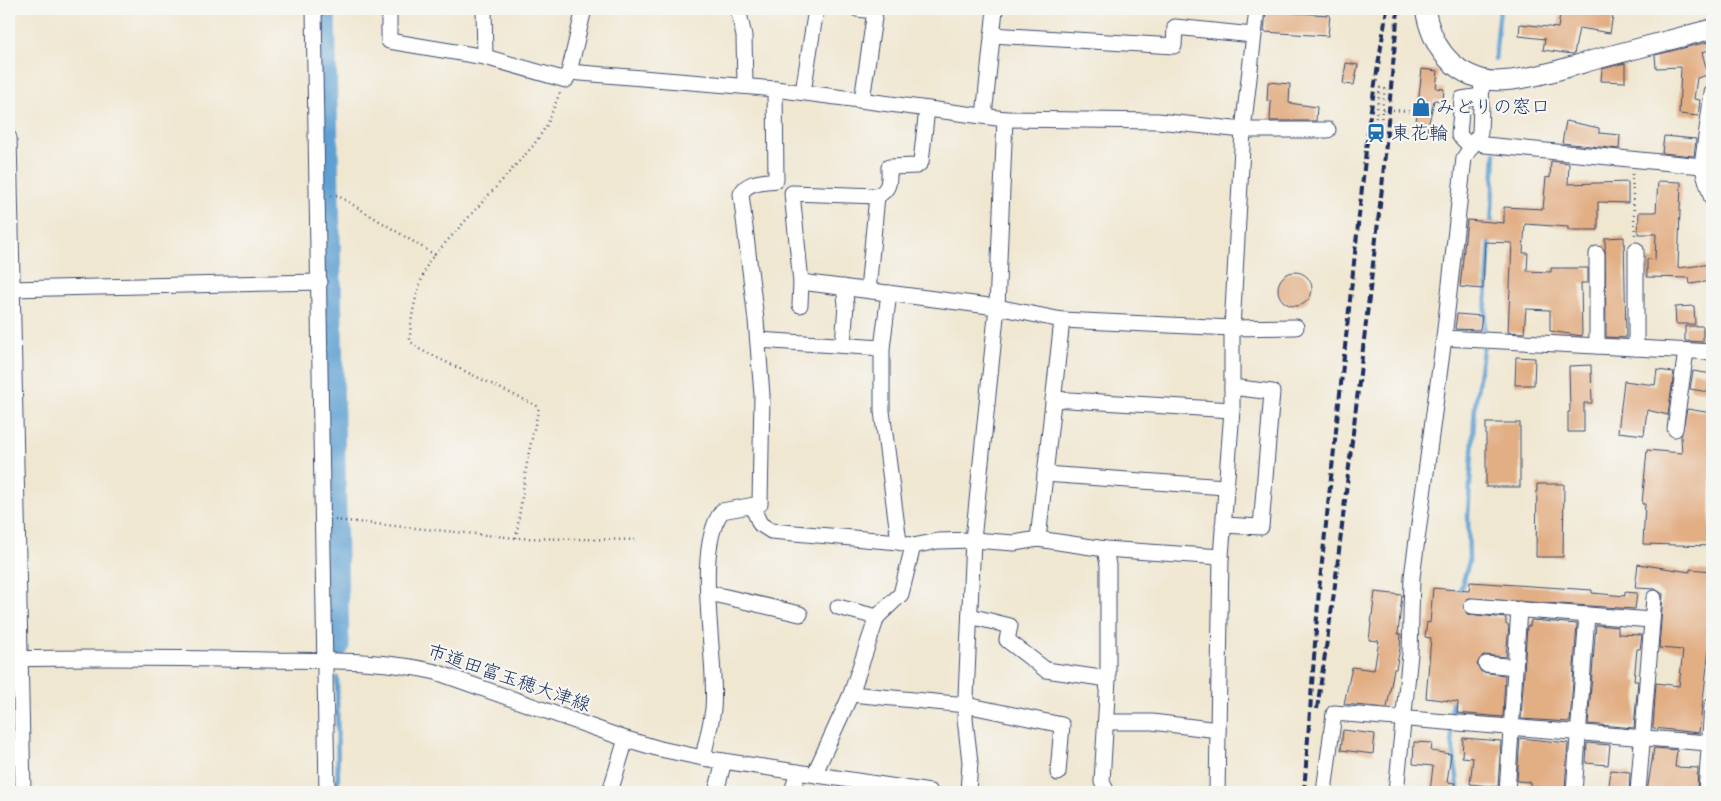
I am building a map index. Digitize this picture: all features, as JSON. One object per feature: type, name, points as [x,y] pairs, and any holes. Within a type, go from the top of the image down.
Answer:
[{"type":"main road","points":[[1426,9],[1429,30],[1438,49],[1481,87],[1500,80],[1543,74],[1712,29]]},
{"type":"street","points":[[314,9],[328,792]]},
{"type":"street","points":[[389,9],[388,41],[485,57],[568,76],[745,86],[1006,119],[1158,121],[1243,130],[1328,130]]},
{"type":"street","points":[[484,9],[485,57]]},
{"type":"street","points":[[568,76],[584,9]]},
{"type":"street","points":[[738,9],[744,36],[745,86]]},
{"type":"street","points":[[802,92],[816,9]]},
{"type":"street","points":[[857,9],[875,11],[862,100]]},
{"type":"street","points":[[984,116],[995,9]]},
{"type":"street","points":[[1217,792],[1221,557],[1232,410],[1232,328],[1243,130],[1257,9]]},
{"type":"street","points":[[992,35],[1174,46],[1175,27],[1253,35]]},
{"type":"street","points":[[1481,87],[1462,100],[1459,135],[1473,143],[1632,160],[1706,172]]},
{"type":"street","points":[[1396,792],[1410,654],[1412,577],[1444,338],[1464,158],[1480,133],[1481,87]]},
{"type":"street","points":[[703,758],[713,709],[709,593],[710,537],[714,521],[722,511],[760,504],[762,396],[758,340],[740,194],[744,187],[776,180],[775,89]]},
{"type":"street","points":[[1712,93],[1706,172],[1712,199]]},
{"type":"street","points":[[800,305],[801,282],[792,193],[877,196],[884,192],[889,186],[890,167],[916,166],[921,162],[927,109]]},
{"type":"street","points":[[968,792],[970,762],[966,705],[974,540],[997,307],[1006,119]]},
{"type":"street","points":[[9,138],[14,659],[23,792]]},
{"type":"street","points":[[868,290],[877,196]]},
{"type":"street","points":[[1636,250],[1636,348]]},
{"type":"street","points":[[1597,254],[1597,346]]},
{"type":"street","points":[[10,288],[320,282]]},
{"type":"street","points":[[801,282],[997,307],[1062,320],[1232,328],[1296,327]]},
{"type":"street","points":[[843,345],[846,304],[844,287]]},
{"type":"street","points":[[816,775],[818,766],[851,694],[877,617],[901,594],[906,544],[882,411],[882,348],[889,293]]},
{"type":"street","points":[[1038,539],[1062,320]]},
{"type":"street","points":[[1444,338],[1712,352]]},
{"type":"street","points":[[758,340],[882,348]]},
{"type":"street","points":[[1675,429],[1686,351]]},
{"type":"street","points":[[1223,525],[1261,527],[1272,392],[1232,387]]},
{"type":"street","points":[[1053,399],[1232,410]]},
{"type":"street","points":[[1045,474],[1225,488]]},
{"type":"street","points":[[752,506],[760,524],[770,531],[906,544],[974,540],[1014,543],[1038,539],[1104,549],[1221,557]]},
{"type":"street","points":[[1104,549],[1108,565],[1108,679],[1102,782],[1108,792]]},
{"type":"street","points":[[709,593],[800,614]]},
{"type":"street","points":[[1638,792],[1654,598]]},
{"type":"street","points":[[1472,606],[1652,620]]},
{"type":"street","points":[[838,607],[877,617]]},
{"type":"street","points":[[1507,792],[1519,610]]},
{"type":"street","points":[[1574,792],[1587,615]]},
{"type":"street","points":[[970,616],[1010,626],[1007,640],[1046,670],[1108,679]]},
{"type":"street","name":"市道田富玉穂大津線","points":[[14,659],[172,658],[325,661],[408,665],[436,672],[626,740],[703,758],[930,792]]},
{"type":"street","points":[[1486,664],[1514,666]]},
{"type":"street","points":[[851,694],[966,705],[1062,725],[1058,774]]},
{"type":"street","points":[[1706,792],[1712,706]]},
{"type":"street","points":[[1324,792],[1334,713],[1451,724],[1708,743]]},
{"type":"street","points":[[1106,722],[1152,722],[1218,730]]},
{"type":"street","points":[[610,792],[626,740]]},
{"type":"street","points":[[716,792],[724,761]]},
{"type":"street","points":[[792,792],[798,772]]},
{"type":"path","points":[[516,538],[528,456],[539,407],[419,350],[410,341],[410,330],[419,283],[429,261],[533,146],[547,125],[568,76]]},
{"type":"path","points":[[1375,123],[1380,88],[1385,89],[1381,123]]},
{"type":"path","points":[[1382,109],[1417,112]]},
{"type":"path","points":[[1632,160],[1636,250]]},
{"type":"path","points":[[334,196],[435,254]]},
{"type":"path","points":[[336,520],[516,538],[638,540]]},
{"type":"building","points":[[1561,9],[1614,9],[1610,33],[1579,28],[1574,54],[1543,50],[1545,39],[1519,36],[1520,24],[1558,28]]},
{"type":"building","points":[[1266,11],[1330,15],[1328,36],[1264,32]]},
{"type":"building","points":[[1708,42],[1710,50],[1702,52],[1708,75],[1697,78],[1694,99],[1700,100],[1698,116],[1679,114],[1681,67],[1656,68],[1655,55]]},
{"type":"building","points":[[1346,63],[1358,65],[1354,85],[1343,84]]},
{"type":"building","points":[[1625,63],[1625,82],[1601,81],[1602,69]]},
{"type":"building","name":"東花輪","points":[[1422,69],[1438,71],[1436,88],[1444,89],[1443,101],[1434,100],[1427,132],[1415,131]]},
{"type":"building","points":[[1268,82],[1290,84],[1289,103],[1317,107],[1316,121],[1270,121],[1271,101],[1267,101]]},
{"type":"building","points":[[1566,121],[1599,128],[1599,133],[1620,135],[1619,149],[1562,143]]},
{"type":"building","points":[[1664,136],[1696,139],[1694,156],[1662,153]]},
{"type":"building","points":[[1551,161],[1569,163],[1568,184],[1628,182],[1628,203],[1598,202],[1598,230],[1568,230],[1568,227],[1525,224],[1523,253],[1528,253],[1527,271],[1551,272],[1551,268],[1588,268],[1588,283],[1581,283],[1582,336],[1550,331],[1550,310],[1526,309],[1524,333],[1508,332],[1512,243],[1485,242],[1483,289],[1460,287],[1467,220],[1504,223],[1504,207],[1543,209],[1546,177],[1550,178]]},
{"type":"building","points":[[1658,181],[1681,182],[1678,268],[1712,264],[1712,281],[1690,284],[1689,278],[1647,277],[1647,259],[1655,260],[1656,234],[1638,234],[1639,212],[1656,212]]},
{"type":"building","points":[[1624,237],[1626,338],[1606,337],[1605,238]]},
{"type":"building","points":[[1295,272],[1302,273],[1307,277],[1311,282],[1311,296],[1307,301],[1302,305],[1295,306],[1288,305],[1283,301],[1279,296],[1278,289],[1279,282],[1283,277],[1288,273]]},
{"type":"building","points":[[1694,306],[1695,324],[1676,324],[1675,307]]},
{"type":"building","points":[[1457,314],[1482,316],[1480,330],[1455,329]]},
{"type":"building","points":[[1685,326],[1703,326],[1703,342],[1685,341]]},
{"type":"building","points":[[1516,357],[1535,358],[1534,385],[1515,385]]},
{"type":"building","points":[[1591,365],[1592,403],[1584,403],[1584,432],[1568,432],[1568,412],[1570,412],[1569,366]]},
{"type":"building","points":[[1657,370],[1674,372],[1668,415],[1647,410],[1644,435],[1618,432],[1624,381],[1655,385]]},
{"type":"building","points":[[1693,371],[1712,374],[1709,392],[1690,389]]},
{"type":"building","points":[[1687,409],[1712,413],[1710,525],[1712,525],[1712,546],[1643,544],[1645,504],[1642,504],[1647,450],[1682,453],[1681,437]]},
{"type":"building","points":[[1486,423],[1520,423],[1520,487],[1486,487]]},
{"type":"building","points":[[1537,484],[1564,484],[1563,557],[1536,557]]},
{"type":"building","points":[[1638,564],[1690,572],[1690,569],[1712,571],[1712,624],[1699,733],[1653,728],[1656,683],[1679,686],[1683,650],[1659,648],[1663,594],[1655,589],[1635,588]]},
{"type":"building","points":[[1470,582],[1592,590],[1592,593],[1625,596],[1625,592],[1637,593],[1635,609],[1468,598],[1463,606],[1467,614],[1506,618],[1506,625],[1509,625],[1506,657],[1483,655],[1477,664],[1481,672],[1505,675],[1503,717],[1457,713],[1458,702],[1426,698],[1431,638],[1425,637],[1427,622],[1430,623],[1433,588],[1469,591]]},
{"type":"building","points":[[1375,592],[1402,595],[1398,634],[1401,634],[1400,648],[1387,708],[1344,704],[1352,667],[1374,670],[1379,641],[1369,640]]},
{"type":"building","points":[[1531,620],[1577,624],[1570,722],[1521,719],[1527,626],[1530,626]]},
{"type":"building","points":[[1596,625],[1618,627],[1618,634],[1642,635],[1640,649],[1637,649],[1634,681],[1638,681],[1634,728],[1588,724]]},
{"type":"building","points":[[1343,730],[1375,734],[1373,754],[1341,750]]},
{"type":"building","points":[[1463,738],[1501,741],[1498,787],[1470,784],[1473,758],[1462,757]]},
{"type":"building","points":[[1520,738],[1568,743],[1565,789],[1530,787],[1530,782],[1517,781]]},
{"type":"building","points":[[1414,742],[1432,743],[1431,751],[1451,754],[1447,782],[1455,783],[1453,792],[1430,792],[1433,766],[1413,764]]},
{"type":"building","points":[[1587,743],[1610,745],[1608,765],[1586,763]]},
{"type":"building","points":[[1654,748],[1677,750],[1675,767],[1698,768],[1697,792],[1647,792]]},
{"type":"building","points":[[1611,770],[1630,772],[1629,792],[1608,792]]},
{"type":"waterway","points":[[323,9],[337,646]]},
{"type":"waterway","points":[[1495,59],[1500,9]]},
{"type":"waterway","points":[[1491,227],[1495,153]]},
{"type":"waterway","points":[[1459,595],[1469,562],[1468,515],[1475,406],[1483,350],[1490,237]]},
{"type":"waterway","points":[[337,678],[338,792]]},
{"type":"waterway","points":[[1452,697],[1451,733],[1459,792]]},
{"type":"railway","points":[[1304,792],[1319,590],[1369,122],[1387,9]]},
{"type":"railway","points":[[1317,709],[1334,593],[1382,188],[1398,9]]},
{"type":"place","name":"みどりの窓口","points":[[1421,107]]},
{"type":"place","name":"東花輪","points":[[1376,133]]}]
